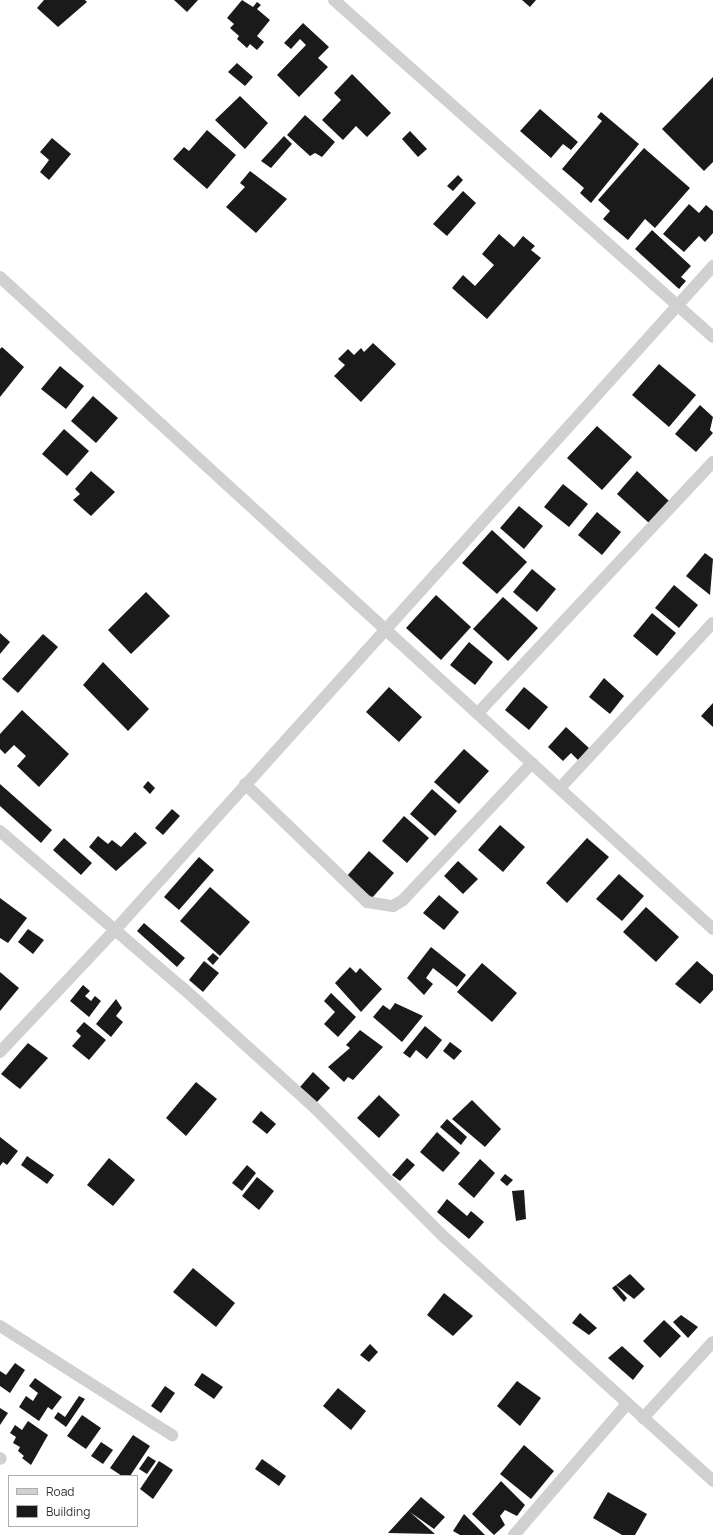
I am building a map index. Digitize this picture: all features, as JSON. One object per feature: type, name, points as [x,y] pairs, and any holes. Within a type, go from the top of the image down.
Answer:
[{"type":"street","points":[[334,0],[713,337]]},
{"type":"street","points":[[0,1052],[115,930],[384,627],[713,266]]},
{"type":"street","points":[[0,277],[713,929]]},
{"type":"street","points":[[478,713],[713,462]]},
{"type":"street","points":[[560,788],[713,623]]},
{"type":"street","points":[[245,784],[367,902],[393,906],[403,900],[532,762]]},
{"type":"street","points":[[0,831],[115,930],[315,1108],[443,1236],[713,1481]]},
{"type":"street","points":[[0,1326],[172,1435]]},
{"type":"street","points":[[643,1418],[713,1342]]},
{"type":"street","points":[[514,1535],[627,1404]]},
{"type":"building","points":[[44,0],[85,0],[87,2],[58,27],[37,8]]},
{"type":"building","points":[[174,0],[198,0],[187,12]]},
{"type":"building","points":[[242,0],[253,7],[257,2],[261,5],[257,9],[270,20],[257,36],[264,42],[257,50],[250,44],[247,48],[237,39],[239,36],[230,28],[234,24],[227,18]]},
{"type":"building","points":[[522,0],[536,0],[530,7]]},
{"type":"building","points":[[303,23],[329,47],[318,58],[328,67],[299,97],[277,75],[306,45],[300,39],[291,49],[284,43]]},
{"type":"building","points":[[237,63],[253,77],[245,86],[228,72]]},
{"type":"building","points":[[352,74],[391,113],[367,137],[356,126],[343,140],[322,120],[341,100],[334,93]]},
{"type":"building","points":[[713,77],[713,162],[704,171],[662,129]]},
{"type":"building","points":[[240,96],[268,123],[245,149],[215,120]]},
{"type":"building","points":[[540,109],[578,142],[571,150],[563,144],[551,158],[520,131]]},
{"type":"building","points":[[601,112],[639,144],[591,203],[580,193],[584,188],[562,169],[602,121],[597,117]]},
{"type":"building","points":[[305,115],[335,142],[322,157],[315,153],[310,156],[287,135]]},
{"type":"building","points":[[207,130],[236,155],[207,189],[173,159],[184,147],[189,151]]},
{"type":"building","points":[[410,131],[427,149],[418,157],[402,139]]},
{"type":"building","points":[[284,136],[292,144],[271,168],[261,161]]},
{"type":"building","points":[[52,138],[71,154],[49,180],[40,172],[49,160],[40,152]]},
{"type":"building","points":[[644,148],[690,188],[655,228],[645,219],[628,240],[603,219],[610,211],[598,200]]},
{"type":"building","points":[[250,171],[287,199],[256,233],[226,207],[245,187],[240,183]]},
{"type":"building","points":[[458,175],[463,180],[453,191],[447,186]]},
{"type":"building","points":[[463,191],[476,203],[447,236],[433,224]]},
{"type":"building","points":[[689,204],[699,213],[706,205],[713,211],[713,233],[705,242],[699,236],[684,252],[663,234]]},
{"type":"building","points":[[652,230],[691,266],[681,277],[686,281],[679,289],[635,249]]},
{"type":"building","points":[[499,234],[514,247],[523,236],[535,246],[531,250],[541,258],[487,319],[452,288],[463,275],[475,286],[494,265],[482,254]]},
{"type":"building","points":[[373,343],[396,364],[361,402],[334,376],[345,365],[338,359],[348,349],[354,355],[361,348],[364,352]]},
{"type":"building","points":[[2,347],[24,367],[0,397],[0,349]]},
{"type":"building","points":[[659,364],[696,395],[669,427],[632,395]]},
{"type":"building","points":[[60,366],[84,386],[66,409],[41,389]]},
{"type":"building","points":[[93,396],[118,418],[96,443],[71,421]]},
{"type":"building","points":[[700,405],[713,417],[710,430],[713,433],[696,452],[675,434]]},
{"type":"building","points":[[597,426],[632,457],[602,490],[567,458]]},
{"type":"building","points":[[64,429],[89,451],[67,476],[42,454]]},
{"type":"building","points":[[91,471],[115,492],[91,516],[73,500],[80,494],[75,489]]},
{"type":"building","points":[[637,471],[669,501],[649,523],[617,494]]},
{"type":"building","points":[[563,484],[588,504],[569,527],[544,507]]},
{"type":"building","points":[[519,506],[543,526],[524,549],[500,528]]},
{"type":"building","points":[[597,512],[621,532],[602,555],[578,535]]},
{"type":"building","points":[[492,530],[527,562],[497,594],[462,563]]},
{"type":"building","points":[[705,553],[713,559],[710,595],[686,576]]},
{"type":"building","points":[[532,569],[556,589],[537,612],[513,592]]},
{"type":"building","points":[[674,585],[698,605],[679,628],[655,608]]},
{"type":"building","points":[[146,592],[170,616],[131,654],[108,630]]},
{"type":"building","points":[[436,595],[471,627],[441,660],[406,628]]},
{"type":"building","points":[[503,597],[538,628],[508,661],[473,629]]},
{"type":"building","points":[[652,613],[676,633],[657,656],[633,636]]},
{"type":"building","points":[[0,633],[10,642],[0,654]]},
{"type":"building","points":[[43,634],[58,647],[18,693],[2,679]]},
{"type":"building","points":[[469,642],[493,662],[475,685],[450,665]]},
{"type":"building","points":[[103,662],[149,709],[128,731],[83,685]]},
{"type":"building","points":[[604,678],[624,696],[610,714],[589,697]]},
{"type":"building","points":[[389,687],[422,717],[399,742],[366,712]]},
{"type":"building","points":[[524,687],[548,707],[529,730],[505,710]]},
{"type":"building","points":[[713,703],[713,727],[701,716]]},
{"type":"building","points":[[22,710],[69,754],[39,787],[17,766],[26,756],[14,745],[5,754],[0,749],[0,734]]},
{"type":"building","points":[[566,727],[589,748],[578,760],[571,753],[563,761],[548,747]]},
{"type":"building","points":[[464,749],[489,771],[459,804],[434,782]]},
{"type":"building","points":[[148,781],[155,788],[150,794],[143,787]]},
{"type":"building","points":[[0,784],[52,830],[41,843],[0,806]]},
{"type":"building","points":[[432,789],[457,811],[435,836],[410,814]]},
{"type":"building","points":[[172,809],[180,816],[163,835],[155,828]]},
{"type":"building","points":[[404,816],[429,838],[407,863],[382,841]]},
{"type":"building","points":[[500,825],[525,847],[503,872],[478,850]]},
{"type":"building","points":[[135,832],[147,843],[116,871],[89,847],[98,836],[108,844],[112,840],[121,847]]},
{"type":"building","points":[[64,838],[92,863],[81,875],[53,850]]},
{"type":"building","points":[[587,838],[609,857],[567,903],[546,883]]},
{"type":"building","points":[[369,851],[394,873],[372,898],[347,876]]},
{"type":"building","points":[[199,857],[214,870],[179,910],[164,897]]},
{"type":"building","points":[[458,861],[478,879],[463,894],[444,876]]},
{"type":"building","points":[[619,874],[644,896],[622,921],[596,899]]},
{"type":"building","points":[[210,887],[250,922],[220,956],[180,921]]},
{"type":"building","points":[[439,895],[459,912],[444,930],[423,913]]},
{"type":"building","points":[[0,898],[27,918],[8,943],[0,938]]},
{"type":"building","points":[[646,907],[679,937],[656,962],[623,932]]},
{"type":"building","points":[[144,923],[185,958],[177,967],[137,931]]},
{"type":"building","points":[[28,929],[44,940],[33,954],[18,942]]},
{"type":"building","points":[[431,947],[466,975],[457,987],[433,968],[426,978],[433,984],[424,995],[407,978]]},
{"type":"building","points":[[213,953],[219,958],[213,965],[207,959]]},
{"type":"building","points":[[204,961],[219,973],[203,992],[189,980]]},
{"type":"building","points":[[697,961],[713,975],[713,990],[700,1004],[675,984]]},
{"type":"building","points":[[482,963],[517,993],[492,1022],[457,992]]},
{"type":"building","points":[[350,967],[356,973],[360,968],[382,989],[361,1012],[335,983]]},
{"type":"building","points":[[0,972],[19,988],[0,1011]]},
{"type":"building","points":[[83,985],[90,991],[85,996],[91,1001],[95,996],[101,1001],[89,1017],[70,1001]]},
{"type":"building","points":[[331,993],[356,1017],[338,1037],[324,1024],[335,1012],[324,1001]]},
{"type":"building","points":[[116,999],[122,1008],[116,1016],[123,1022],[111,1037],[96,1024]]},
{"type":"building","points":[[395,1003],[423,1016],[402,1042],[373,1017],[383,1005],[390,1010]]},
{"type":"building","points":[[84,1022],[106,1040],[89,1060],[72,1046],[81,1036],[76,1031]]},
{"type":"building","points":[[425,1026],[442,1040],[427,1059],[416,1050],[410,1058],[403,1053]]},
{"type":"building","points":[[360,1030],[383,1047],[353,1080],[348,1077],[344,1082],[328,1067],[350,1048],[346,1045]]},
{"type":"building","points":[[450,1042],[462,1051],[454,1060],[443,1051]]},
{"type":"building","points":[[28,1043],[48,1058],[20,1089],[1,1074]]},
{"type":"building","points":[[313,1072],[330,1088],[317,1102],[300,1087]]},
{"type":"building","points":[[196,1082],[217,1099],[186,1136],[166,1118]]},
{"type":"building","points":[[379,1095],[400,1115],[379,1138],[357,1118]]},
{"type":"building","points":[[472,1100],[501,1129],[485,1147],[452,1119]]},
{"type":"building","points":[[261,1111],[276,1124],[267,1134],[252,1122]]},
{"type":"building","points":[[447,1119],[467,1137],[461,1145],[440,1127]]},
{"type":"building","points":[[437,1132],[460,1153],[443,1172],[420,1152]]},
{"type":"building","points":[[0,1137],[18,1151],[7,1165],[3,1162],[0,1166]]},
{"type":"building","points":[[27,1156],[54,1175],[47,1184],[21,1165]]},
{"type":"building","points":[[109,1158],[135,1180],[113,1206],[87,1185]]},
{"type":"building","points":[[407,1158],[415,1165],[400,1181],[392,1175]]},
{"type":"building","points":[[480,1159],[495,1173],[474,1198],[458,1184]]},
{"type":"building","points":[[247,1165],[256,1173],[242,1191],[232,1183]]},
{"type":"building","points":[[505,1174],[513,1180],[507,1186],[500,1180]]},
{"type":"building","points":[[257,1177],[274,1191],[259,1210],[242,1196]]},
{"type":"building","points":[[524,1190],[526,1219],[516,1221],[512,1191]]},
{"type":"building","points":[[447,1199],[467,1216],[471,1211],[484,1222],[469,1239],[437,1212]]},
{"type":"building","points":[[193,1268],[235,1303],[216,1327],[173,1292]]},
{"type":"building","points":[[630,1274],[645,1289],[634,1299],[616,1285]]},
{"type":"building","points":[[616,1285],[627,1298],[624,1302],[612,1288]]},
{"type":"building","points":[[444,1293],[473,1316],[453,1336],[427,1315]]},
{"type":"building","points":[[580,1313],[597,1328],[589,1335],[572,1323]]},
{"type":"building","points":[[681,1315],[698,1327],[688,1338],[673,1322]]},
{"type":"building","points":[[664,1320],[681,1336],[660,1358],[643,1341]]},
{"type":"building","points":[[370,1344],[378,1352],[369,1362],[360,1355]]},
{"type":"building","points":[[622,1346],[644,1366],[633,1380],[608,1358]]},
{"type":"building","points":[[15,1363],[25,1370],[10,1393],[0,1386],[0,1371],[6,1375]]},
{"type":"building","points":[[202,1373],[223,1387],[214,1399],[194,1385]]},
{"type":"building","points":[[35,1378],[62,1397],[52,1410],[48,1407],[39,1421],[19,1407],[26,1396],[33,1401],[38,1393],[29,1386]]},
{"type":"building","points":[[517,1381],[541,1398],[520,1426],[497,1406]]},
{"type":"building","points":[[165,1386],[175,1393],[161,1413],[151,1406]]},
{"type":"building","points":[[338,1388],[366,1411],[351,1430],[323,1406]]},
{"type":"building","points":[[79,1396],[85,1399],[66,1427],[54,1418],[58,1412],[65,1417]]},
{"type":"building","points":[[0,1408],[8,1413],[0,1425]]},
{"type":"building","points":[[82,1415],[101,1428],[86,1449],[67,1436]]},
{"type":"building","points":[[28,1421],[48,1435],[31,1465],[22,1458],[24,1456],[18,1451],[20,1447],[13,1443],[16,1437],[10,1433],[15,1425],[22,1430]]},
{"type":"building","points":[[133,1435],[150,1446],[131,1475],[120,1475],[110,1468]]},
{"type":"building","points":[[101,1442],[113,1450],[103,1464],[91,1456]]},
{"type":"building","points":[[524,1445],[554,1471],[531,1499],[500,1474]]},
{"type":"building","points":[[148,1456],[156,1461],[147,1474],[139,1469]]},
{"type":"building","points":[[262,1459],[286,1476],[279,1486],[255,1469]]},
{"type":"building","points":[[159,1461],[173,1470],[153,1499],[140,1489]]},
{"type":"building","points":[[501,1481],[525,1505],[517,1516],[505,1510],[500,1516],[505,1525],[494,1535],[472,1514]]},
{"type":"building","points":[[608,1492],[647,1514],[635,1535],[622,1535],[593,1518]]},
{"type":"building","points":[[421,1497],[445,1517],[434,1529],[410,1512],[435,1534],[388,1533]]},
{"type":"building","points":[[464,1514],[485,1535],[460,1535],[453,1531]]}]
